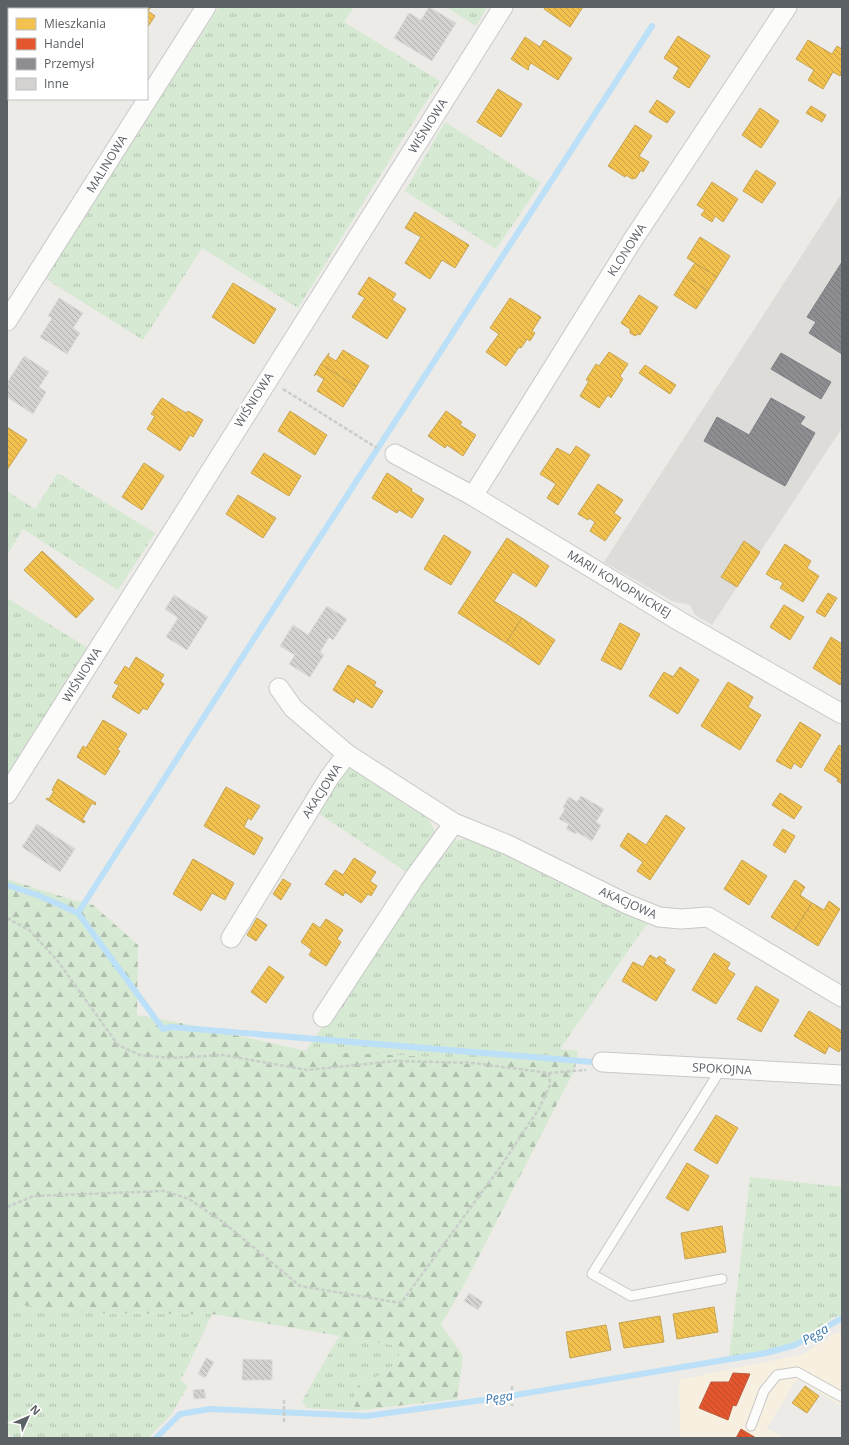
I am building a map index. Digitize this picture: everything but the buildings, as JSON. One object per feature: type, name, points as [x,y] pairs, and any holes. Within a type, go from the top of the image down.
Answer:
[{"type":"street","name":"MALINOWA","points":[[148,99],[206,7]]},
{"type":"street","name":"WIŚNIOWA","points":[[7,794],[503,7]]},
{"type":"street","name":"KLONOWA","points":[[473,496],[632,241],[787,7]]},
{"type":"street","name":"MALINOWA","points":[[7,321],[147,100]]},
{"type":"street","name":"MARII KONOPNICKIEJ","points":[[395,454],[473,496],[681,622],[842,714]]},
{"type":"street","points":[[279,688],[293,708],[346,754]]},
{"type":"street","name":"AKACJOWA","points":[[231,938],[329,778],[346,754],[454,824],[508,845],[627,904],[659,917],[681,919],[708,917],[842,997]]},
{"type":"street","points":[[323,1017],[414,878],[454,824]]},
{"type":"street","name":"SPOKOJNA","points":[[602,1062],[842,1075]]},
{"type":"lane","points":[[721,1068],[592,1274],[631,1296],[722,1279]]},
{"type":"lane","points":[[752,1426],[764,1391],[777,1375],[798,1372],[842,1397]]},
{"type":"path","points":[[267,380],[373,445]]},
{"type":"path","points":[[7,918],[29,930],[57,960],[118,1046],[140,1055],[170,1058],[223,1055],[307,1070],[396,1060],[473,1063],[549,1072],[593,1070],[602,1062]]},
{"type":"path","points":[[7,1207],[34,1196],[164,1191],[189,1199],[223,1222],[300,1286],[401,1302],[492,1178],[528,1126],[550,1085],[549,1072]]},
{"type":"path","points":[[512,1386],[512,1406]]},
{"type":"path","points":[[284,1399],[284,1422]]},
{"type":"shaded area","points":[[842,193],[842,428],[712,625],[695,615],[690,605],[672,601],[604,562]]},
{"type":"shaded area","points":[[842,1331],[842,1406],[797,1379],[767,1428],[784,1438],[680,1438],[679,1380],[804,1354],[832,1335]]},
{"type":"green space","points":[[219,7],[354,7],[344,22],[440,81],[298,308],[202,248],[143,340],[43,277]]},
{"type":"green space","points":[[446,7],[487,7],[476,26]]},
{"type":"green space","points":[[445,122],[541,183],[496,249],[405,191]]},
{"type":"green space","points":[[58,473],[155,533],[118,590],[23,529],[7,555],[7,491],[35,509]]},
{"type":"green space","points":[[7,598],[88,648],[7,775]]},
{"type":"green space","points":[[348,766],[357,768],[427,815],[436,834],[411,875],[315,811]]},
{"type":"green space","points":[[471,837],[648,924],[560,1049],[537,1062],[306,1051],[420,881],[451,842]]},
{"type":"green space","points":[[7,879],[93,905],[138,945],[137,1015],[186,1024],[306,1051],[537,1062],[560,1049],[578,1051],[575,1069],[466,1281],[441,1325],[463,1356],[457,1399],[354,1411],[356,1387],[390,1370],[404,1347],[212,1314],[88,1313],[7,1303]]},
{"type":"green space","points":[[750,1177],[842,1187],[842,1315],[832,1318],[799,1343],[729,1358]]},
{"type":"green space","points":[[7,1303],[88,1313],[212,1314],[180,1380],[188,1386],[170,1416],[148,1438],[14,1438],[7,1433]]},
{"type":"green space","points":[[339,1336],[404,1347],[390,1370],[356,1387],[354,1411],[307,1408],[302,1401]]},
{"type":"waterway","points":[[78,913],[250,645],[652,26]]},
{"type":"waterway","points":[[7,885],[40,896],[78,913],[163,1029],[171,1027],[593,1062]]},
{"type":"waterway","name":"Pęga","points":[[156,1438],[180,1414],[210,1409],[366,1416],[498,1398],[766,1353],[795,1345],[842,1318]]}]
